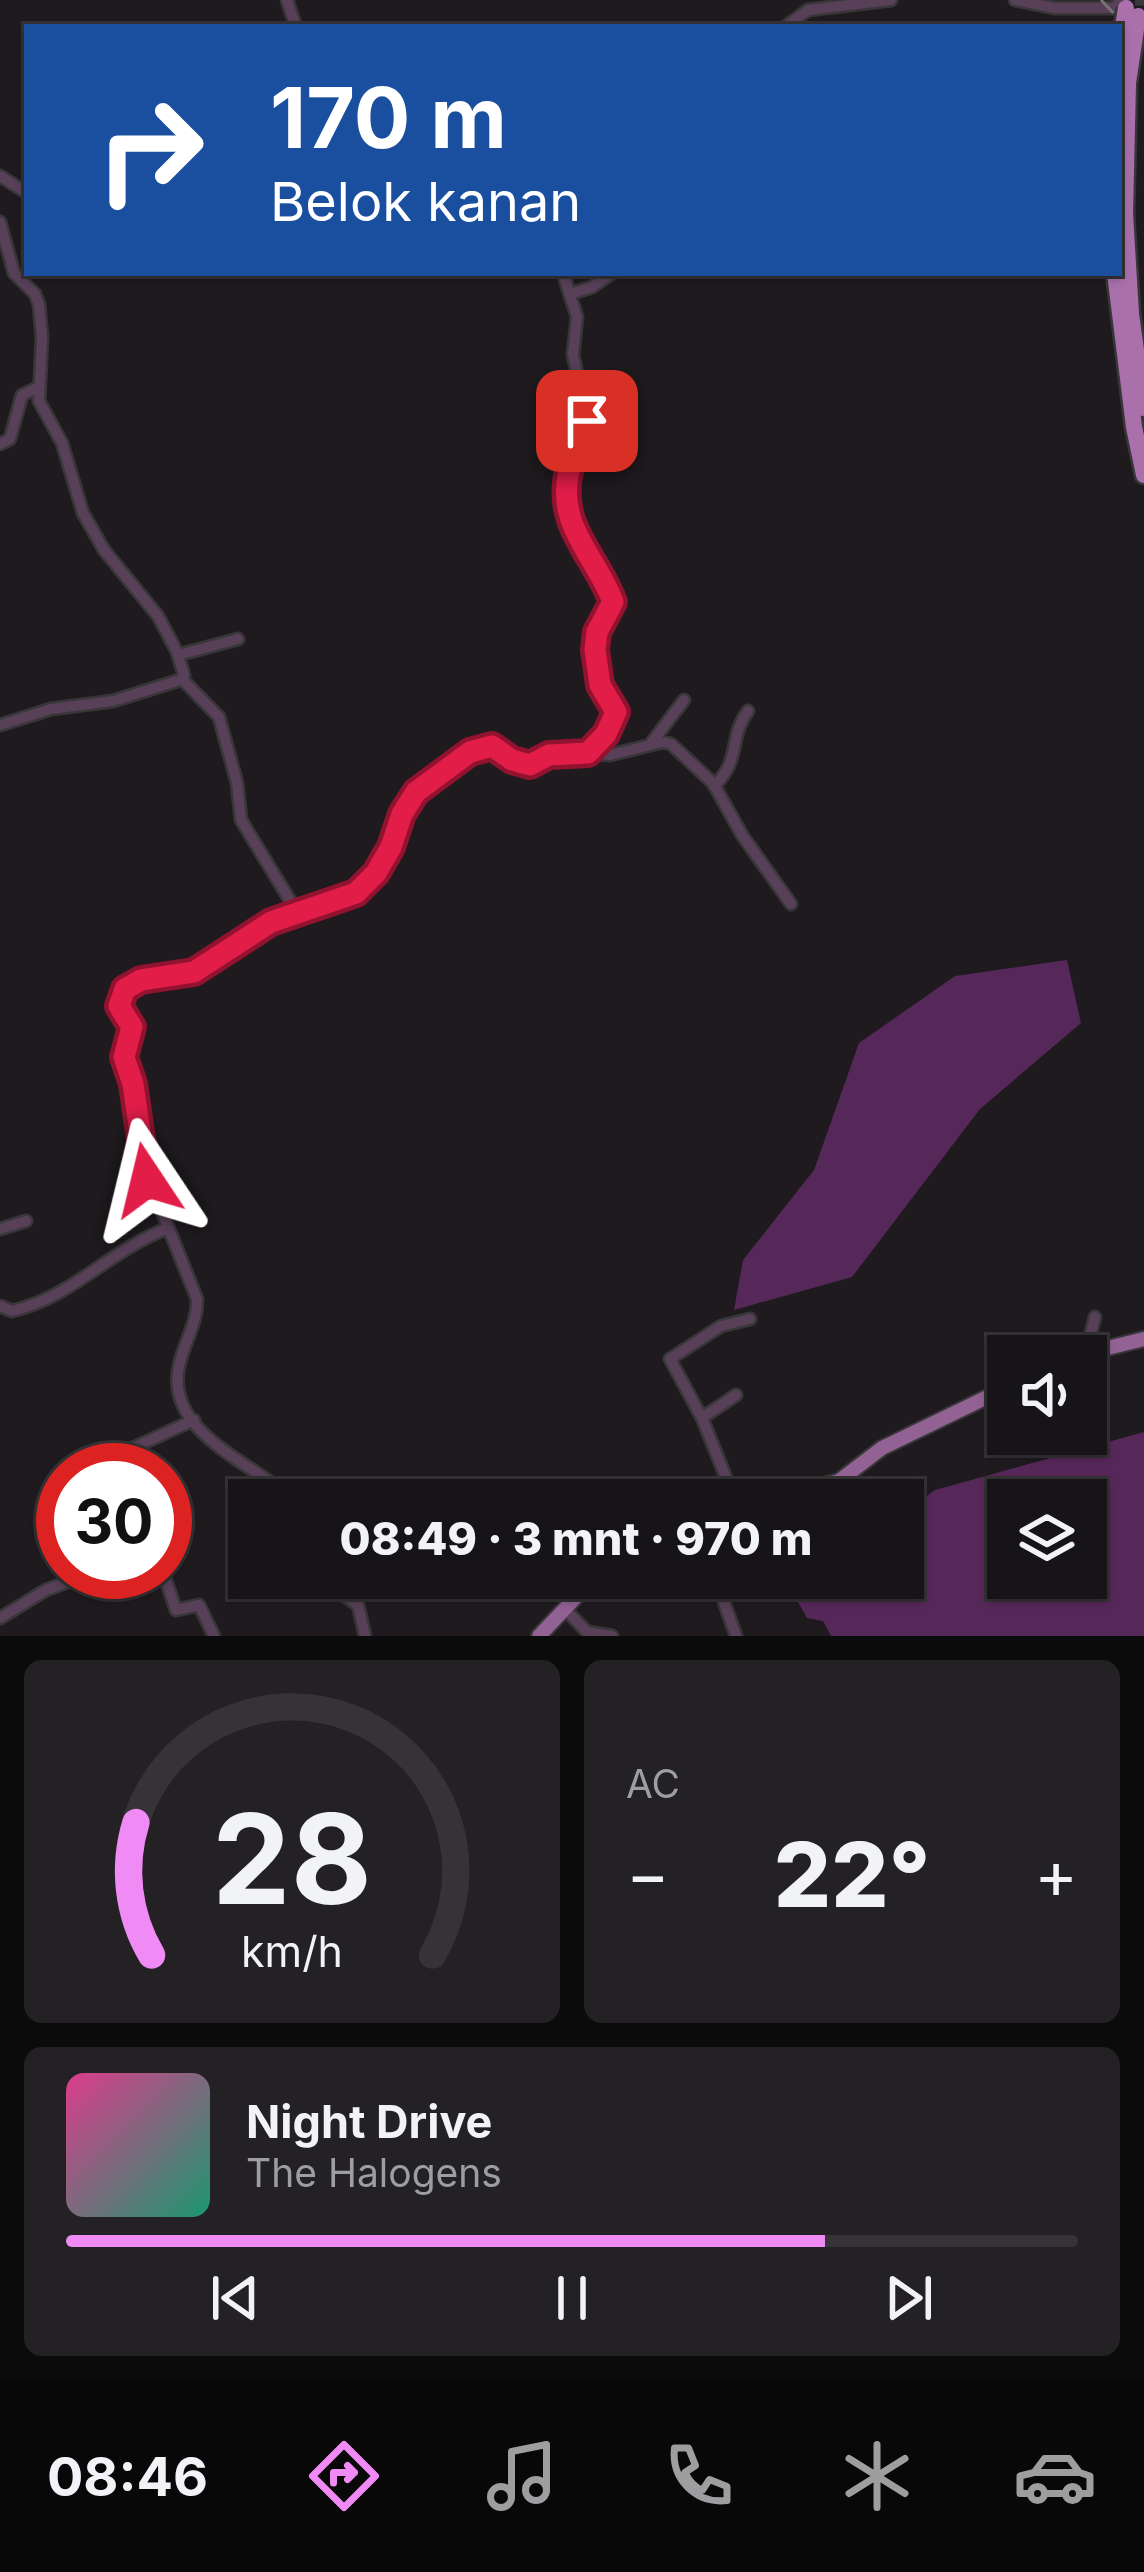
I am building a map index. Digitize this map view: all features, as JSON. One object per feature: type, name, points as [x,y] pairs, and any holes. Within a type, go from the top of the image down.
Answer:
[{"type":"highway","points":[[1122,40],[1131,5]]},
{"type":"highway","points":[[1131,5],[1125,214],[1131,314],[1144,408]]},
{"type":"highway","points":[[1115,276],[1144,476]]},
{"type":"main road","points":[[1107,1348],[1144,1340]]},
{"type":"main road","points":[[842,1479],[882,1448],[987,1397]]},
{"type":"main road","points":[[538,1636],[574,1599]]},
{"type":"street","points":[[789,24],[808,10],[891,0]]},
{"type":"street","points":[[1015,0],[1097,11],[1131,5]]},
{"type":"street","points":[[0,223],[14,273],[35,294],[39,305],[39,401],[62,442],[90,529],[155,612],[178,655],[182,679],[219,717],[237,783],[241,820],[297,912]]},
{"type":"street","points":[[564,276],[578,320],[573,355],[590,434],[571,464],[569,511],[576,538],[613,602],[597,632],[595,650],[600,685],[615,708],[615,717],[588,753]]},
{"type":"street","points":[[570,294],[608,276]]},
{"type":"street","points":[[0,444],[10,439],[22,395],[37,388]]},
{"type":"street","points":[[178,655],[238,639]]},
{"type":"street","points":[[0,725],[51,709],[113,701],[182,679]]},
{"type":"street","points":[[645,748],[684,700]]},
{"type":"street","points":[[714,786],[733,764],[736,728],[748,711]]},
{"type":"street","points":[[263,1479],[230,1456],[194,1420],[180,1397],[177,1379],[196,1299],[142,1162],[133,1084],[124,1057],[132,1027],[119,1006],[121,995],[141,980],[198,970],[266,925],[363,888],[391,847],[411,799],[470,752],[492,746],[530,765],[549,755],[610,755],[671,744],[714,786],[791,904]]},
{"type":"street","points":[[0,1229],[26,1221]]},
{"type":"street","points":[[0,1306],[12,1311],[46,1302],[124,1247],[167,1228]]},
{"type":"street","points":[[1091,1335],[1095,1317]]},
{"type":"street","points":[[727,1479],[702,1418],[670,1359],[722,1326],[750,1319]]},
{"type":"street","points":[[702,1418],[736,1395]]},
{"type":"street","points":[[144,1443],[194,1420]]},
{"type":"street","points":[[0,1618],[36,1596]]},
{"type":"street","points":[[172,1599],[176,1610],[200,1605],[214,1636]]},
{"type":"street","points":[[348,1599],[358,1606],[364,1636]]},
{"type":"street","points":[[726,1599],[736,1636]]},
{"type":"street","points":[[565,1609],[587,1632],[612,1636]]},
{"type":"shaded area","points":[[1067,960],[1081,1023],[980,1109],[852,1277],[734,1310],[743,1260],[814,1170],[859,1043],[955,976]]},
{"type":"shaded area","points":[[1144,1432],[1144,1636],[831,1636],[823,1621],[807,1618],[796,1599],[924,1599],[924,1498],[935,1490],[1061,1455],[1107,1455],[1107,1442]]},
{"type":"tunnel","points":[[1120,0],[1144,1]]},
{"type":"railway","points":[[1101,0],[1144,45]]},
{"type":"route","points":[[147,1180],[133,1084],[124,1057],[132,1027],[119,1006],[125,989],[141,980],[194,972],[281,917],[356,893],[376,873],[411,799],[470,752],[492,746],[530,765],[549,755],[588,753],[606,734],[616,712],[600,685],[595,650],[597,632],[613,602],[576,538],[568,495],[571,464],[590,434],[587,421]]}]
